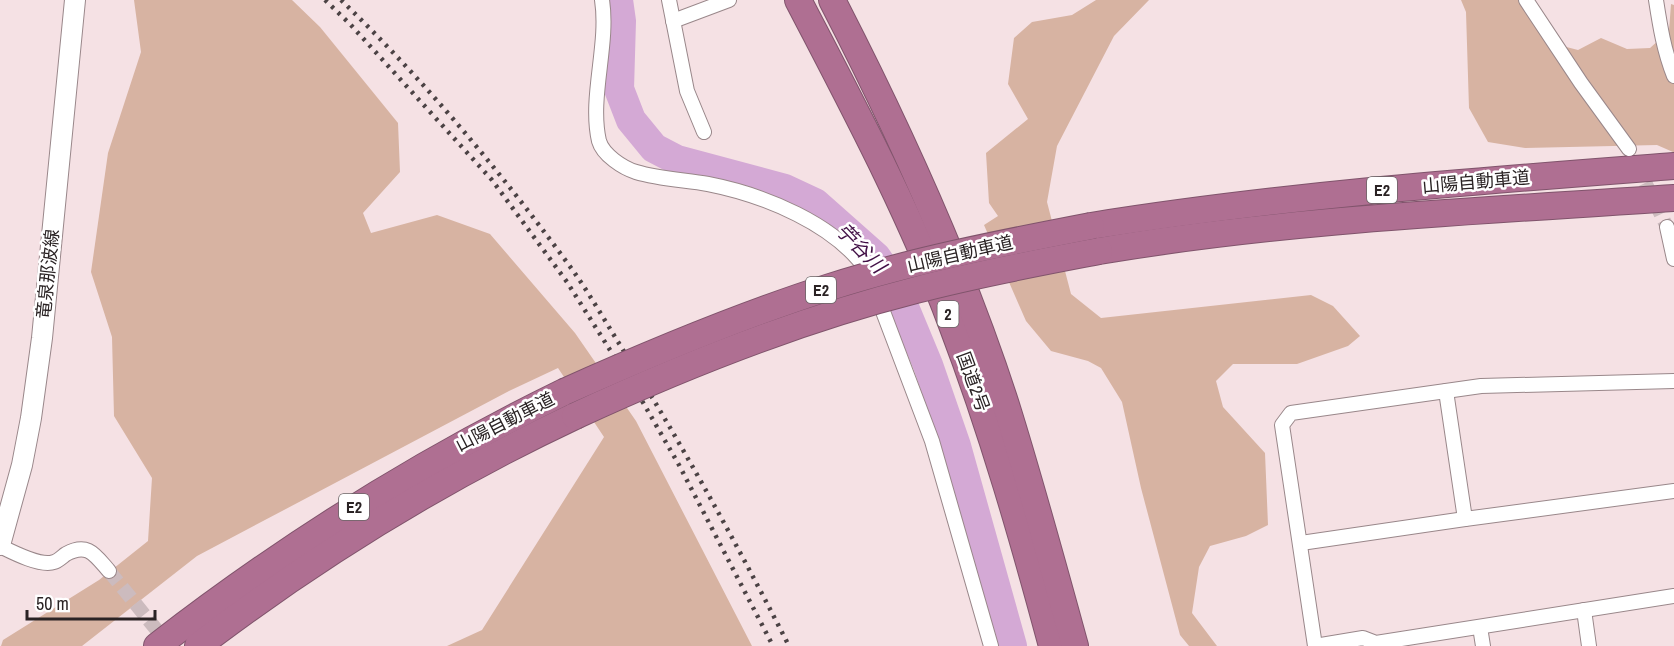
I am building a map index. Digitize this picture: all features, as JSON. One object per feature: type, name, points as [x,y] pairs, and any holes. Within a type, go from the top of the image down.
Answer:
[{"type":"highway","name":"国道2号","points":[[798,0],[864,126],[952,323],[986,420],[1053,646]]},
{"type":"highway","name":"国道2号","points":[[832,0],[885,103],[944,238],[975,317],[1005,404],[1075,646]]},
{"type":"highway","name":"山陽自動車道","points":[[157,646],[278,556],[343,513],[453,449],[564,392],[699,334],[760,310],[832,286],[997,244],[1090,226],[1263,202],[1358,192],[1674,166]]},
{"type":"highway","name":"山陽自動車道","points":[[198,646],[290,578],[463,471],[575,416],[701,360],[837,313],[961,279],[1156,241],[1267,228],[1524,207],[1674,198]]},
{"type":"main road","name":"竜泉那波線","points":[[0,546],[32,418],[75,0]]},
{"type":"street","points":[[602,0],[603,35],[597,117],[600,143],[614,161],[636,172],[711,185],[747,194],[790,211],[843,242],[858,256],[868,272],[932,441],[991,646]]},
{"type":"street","points":[[669,0],[687,91],[704,132]]},
{"type":"street","points":[[673,21],[729,0]]},
{"type":"street","points":[[1527,0],[1581,83],[1629,149]]},
{"type":"street","points":[[1656,0],[1667,60],[1674,76]]},
{"type":"street","points":[[1667,227],[1674,259]]},
{"type":"street","points":[[1674,381],[1481,386],[1291,413],[1282,425],[1315,646],[1363,638],[1376,644],[1674,596]]},
{"type":"street","points":[[1446,391],[1465,519]]},
{"type":"street","points":[[1300,543],[1674,491]]},
{"type":"street","points":[[0,546],[41,562],[54,562],[77,549],[87,549],[95,554],[109,571]]},
{"type":"street","points":[[1584,610],[1589,646]]},
{"type":"street","points":[[1480,627],[1483,646]]},
{"type":"shaded area","points":[[134,0],[292,0],[320,27],[398,123],[400,172],[363,213],[371,233],[437,215],[490,234],[575,333],[636,421],[752,646],[447,646],[482,630],[604,437],[558,368],[509,391],[197,556],[82,646],[1,646],[3,640],[99,580],[148,541],[152,478],[114,416],[112,337],[91,272],[108,153],[141,52]]},
{"type":"shaded area","points":[[1096,0],[1149,0],[1114,36],[1057,146],[1047,202],[1071,294],[1101,318],[1311,295],[1333,306],[1360,336],[1348,346],[1297,364],[1233,364],[1216,381],[1223,407],[1265,453],[1268,525],[1246,536],[1210,546],[1199,567],[1192,613],[1217,646],[1189,646],[1180,635],[1141,488],[1122,402],[1101,368],[1088,361],[1051,351],[1026,321],[984,225],[998,216],[989,203],[986,153],[1028,119],[1008,84],[1014,38],[1032,22],[1072,15]]},
{"type":"shaded area","points":[[1461,0],[1518,0],[1547,42],[1578,50],[1601,38],[1627,49],[1650,48],[1669,31],[1671,4],[1674,5],[1674,160],[1673,152],[1657,145],[1525,148],[1488,142],[1469,108],[1466,12]]},
{"type":"waterway","name":"苧谷川","points":[[618,0],[621,21],[619,89],[631,120],[654,148],[677,160],[785,189],[815,203],[876,257],[894,283],[928,365],[956,446],[1012,646]]},
{"type":"tunnel","points":[[1636,164],[1667,227]]},
{"type":"tunnel","points":[[109,571],[168,644]]},
{"type":"railway","points":[[325,0],[350,24],[492,180],[567,282],[641,399],[679,465],[773,646]]},
{"type":"railway","points":[[341,0],[434,97],[492,166],[574,272],[689,461],[789,646]]}]
